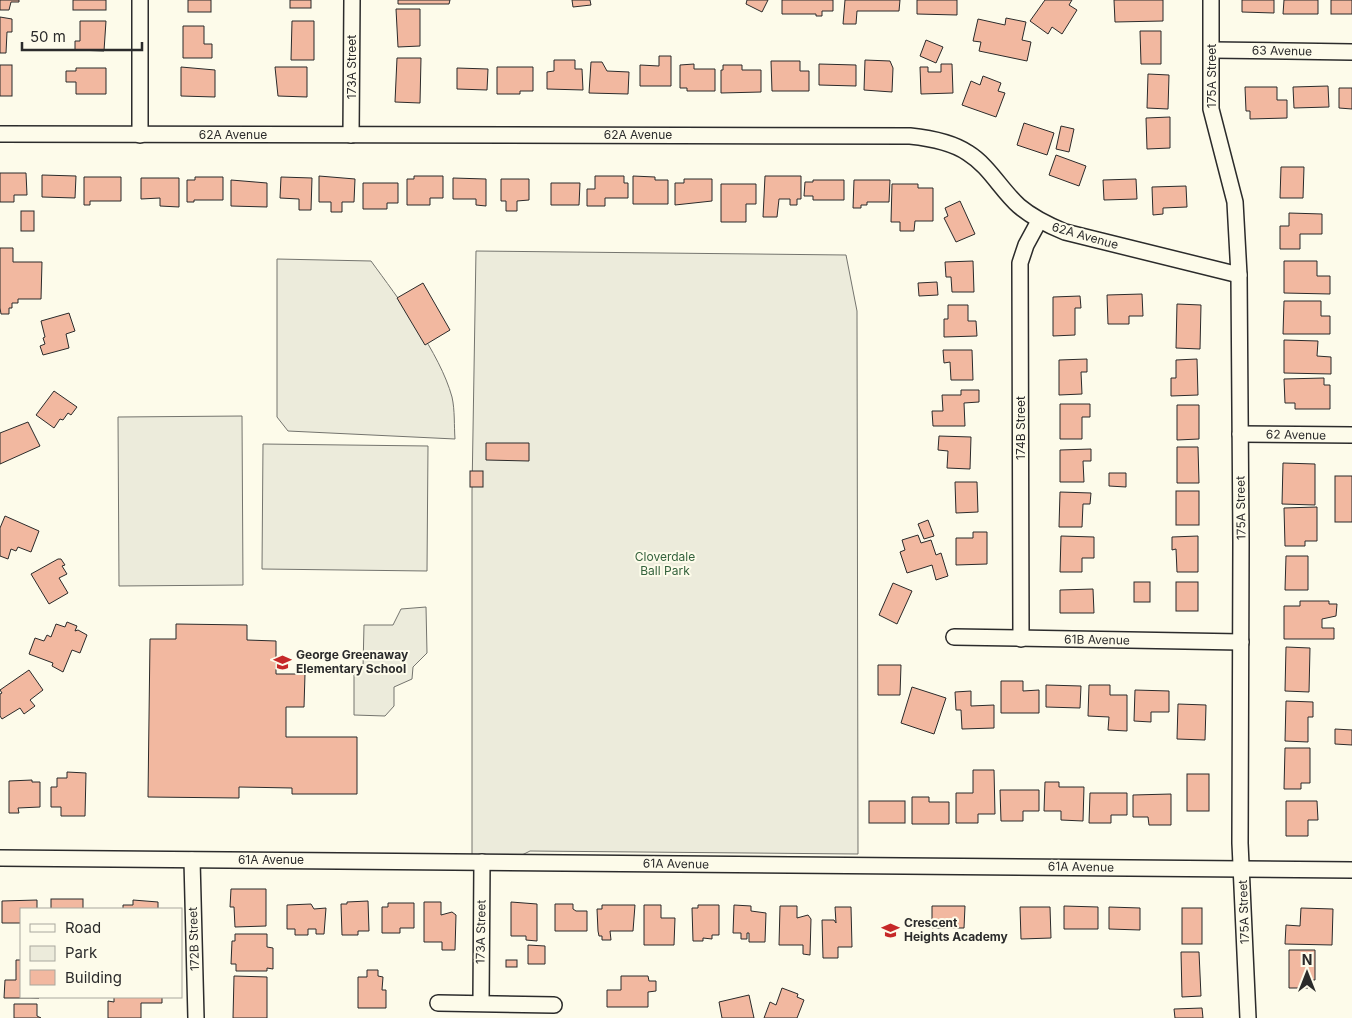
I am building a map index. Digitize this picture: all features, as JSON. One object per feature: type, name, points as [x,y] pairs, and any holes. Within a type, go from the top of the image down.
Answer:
[{"type":"street","points":[[140,0],[140,135]]},
{"type":"street","name":"173A Street","points":[[351,135],[352,0]]},
{"type":"street","name":"175A Street","points":[[1211,0],[1211,109],[1235,202],[1239,275],[1242,869],[1248,1018]]},
{"type":"street","name":"63 Avenue","points":[[1212,50],[1352,52]]},
{"type":"street","name":"62A Avenue","points":[[0,134],[918,137],[946,144],[968,153],[985,168],[1018,205],[1039,222],[1064,232],[1239,275]]},
{"type":"street","name":"174B Street","points":[[1021,639],[1020,263],[1026,245],[1039,222]]},
{"type":"street","name":"62 Avenue","points":[[1240,434],[1352,435]]},
{"type":"street","name":"61B Avenue","points":[[954,636],[1021,639],[1241,642]]},
{"type":"street","name":"61A Avenue","points":[[0,858],[1352,870]]},
{"type":"street","name":"172B Street","points":[[192,860],[196,1018]]},
{"type":"street","name":"173A Street","points":[[481,1002],[482,862]]},
{"type":"street","points":[[438,1003],[481,1002],[554,1005]]},
{"type":"green space","name":"Cloverdale Ball Park","points":[[476,251],[846,255],[857,311],[858,854],[530,851],[522,855],[472,855],[472,491]]},
{"type":"green space","points":[[277,259],[371,261],[417,326],[438,362],[452,397],[455,439],[288,431],[277,417]]},
{"type":"green space","points":[[242,416],[243,585],[119,586],[118,417]]},
{"type":"green space","points":[[263,444],[428,446],[427,571],[262,569]]},
{"type":"green space","points":[[426,607],[427,653],[413,667],[412,679],[394,687],[394,706],[385,716],[354,715],[354,675],[363,668],[364,625],[393,625],[401,609]]},
{"type":"building","points":[[0,0],[19,0],[19,2],[11,2],[9,10],[0,10]]},
{"type":"building","points":[[73,0],[106,0],[106,10],[73,10]]},
{"type":"building","points":[[188,0],[211,0],[211,12],[188,12]]},
{"type":"building","points":[[290,0],[311,0],[311,8],[290,8]]},
{"type":"building","points":[[398,0],[450,0],[449,4],[398,4]]},
{"type":"building","points":[[572,0],[590,0],[591,5],[573,7]]},
{"type":"building","points":[[747,0],[768,0],[762,12],[746,4]]},
{"type":"building","points":[[782,0],[833,0],[833,11],[822,11],[822,16],[816,16],[816,14],[782,14]]},
{"type":"building","points":[[845,0],[900,0],[899,11],[857,11],[856,24],[843,24]]},
{"type":"building","points":[[917,0],[957,0],[957,15],[917,14]]},
{"type":"building","points":[[1045,0],[1072,0],[1069,5],[1077,10],[1062,34],[1052,27],[1048,34],[1030,21]]},
{"type":"building","points":[[1114,0],[1163,0],[1163,21],[1115,22]]},
{"type":"building","points":[[1242,0],[1274,0],[1274,13],[1242,12]]},
{"type":"building","points":[[1284,0],[1318,0],[1318,14],[1283,14]]},
{"type":"building","points":[[1331,0],[1352,0],[1352,14],[1331,14]]},
{"type":"building","points":[[396,9],[420,9],[420,46],[398,47]]},
{"type":"building","points":[[0,17],[12,19],[12,32],[7,32],[6,53],[0,53]]},
{"type":"building","points":[[1006,18],[1026,22],[1022,40],[1031,42],[1027,61],[979,51],[981,42],[973,41],[978,19],[1005,25]]},
{"type":"building","points":[[80,21],[106,21],[104,51],[75,50],[75,41],[80,41]]},
{"type":"building","points":[[292,21],[314,21],[314,60],[291,60]]},
{"type":"building","points":[[183,26],[204,26],[204,44],[212,44],[212,58],[183,58]]},
{"type":"building","points":[[1140,31],[1161,31],[1161,64],[1141,64]]},
{"type":"building","points":[[926,40],[943,47],[936,63],[920,56]]},
{"type":"building","points":[[659,56],[671,56],[671,86],[640,86],[640,65],[659,66]]},
{"type":"building","points":[[397,58],[421,58],[420,103],[395,102]]},
{"type":"building","points":[[554,60],[575,60],[575,69],[582,69],[583,90],[547,89],[547,72],[554,71]]},
{"type":"building","points":[[865,60],[890,61],[893,68],[892,92],[864,90]]},
{"type":"building","points":[[771,61],[800,61],[800,71],[809,71],[809,91],[772,91]]},
{"type":"building","points":[[591,62],[602,62],[607,71],[629,72],[628,94],[589,93]]},
{"type":"building","points":[[694,64],[694,69],[715,69],[715,91],[687,91],[687,88],[680,88],[680,65]]},
{"type":"building","points":[[819,64],[856,65],[856,86],[819,85]]},
{"type":"building","points":[[941,64],[952,64],[953,93],[921,94],[920,67],[928,67],[928,72],[941,72]]},
{"type":"building","points":[[0,65],[12,65],[12,96],[0,96]]},
{"type":"building","points":[[723,65],[742,65],[742,70],[761,70],[761,92],[721,93],[721,70],[723,70]]},
{"type":"building","points":[[181,67],[215,70],[215,97],[181,96]]},
{"type":"building","points":[[275,67],[307,67],[307,97],[278,96]]},
{"type":"building","points":[[497,67],[533,67],[533,91],[520,91],[520,94],[497,94]]},
{"type":"building","points":[[76,68],[106,68],[106,94],[76,94],[76,82],[66,82],[66,71],[76,71]]},
{"type":"building","points":[[457,68],[488,69],[487,90],[457,89]]},
{"type":"building","points":[[1148,74],[1169,75],[1168,109],[1147,108]]},
{"type":"building","points":[[983,76],[1001,83],[998,91],[1005,93],[996,117],[962,105],[971,81],[980,85]]},
{"type":"building","points":[[1328,86],[1329,107],[1294,108],[1293,87]]},
{"type":"building","points":[[1245,87],[1277,87],[1277,100],[1287,100],[1287,118],[1250,119],[1250,111],[1246,111]]},
{"type":"building","points":[[1339,88],[1352,88],[1352,109],[1339,108]]},
{"type":"building","points":[[1170,117],[1170,148],[1147,149],[1146,118]]},
{"type":"building","points":[[1024,123],[1054,133],[1047,155],[1017,145]]},
{"type":"building","points":[[1061,126],[1074,129],[1069,152],[1056,149]]},
{"type":"building","points":[[1056,155],[1086,166],[1079,186],[1049,175]]},
{"type":"building","points":[[1281,167],[1304,167],[1303,198],[1280,198]]},
{"type":"building","points":[[0,173],[26,173],[27,195],[14,195],[14,202],[0,202]]},
{"type":"building","points":[[42,175],[76,176],[75,198],[42,197]]},
{"type":"building","points":[[319,176],[355,179],[354,202],[342,202],[342,212],[331,212],[331,202],[319,202]]},
{"type":"building","points":[[414,176],[443,176],[443,198],[430,198],[430,205],[407,205],[407,179],[414,179]]},
{"type":"building","points":[[595,176],[624,176],[624,183],[628,183],[628,198],[605,198],[605,206],[587,206],[587,189],[595,189]]},
{"type":"building","points":[[633,176],[655,177],[655,180],[668,180],[668,204],[633,204]]},
{"type":"building","points":[[765,176],[801,176],[801,199],[797,199],[797,205],[790,205],[790,199],[779,199],[777,217],[763,217]]},
{"type":"building","points":[[84,177],[121,177],[121,201],[90,201],[90,205],[84,205]]},
{"type":"building","points":[[195,177],[223,177],[223,200],[194,200],[194,202],[187,202],[187,180],[195,180]]},
{"type":"building","points":[[281,177],[312,178],[311,210],[299,210],[299,199],[280,198]]},
{"type":"building","points":[[141,178],[179,178],[179,207],[160,206],[160,198],[141,199]]},
{"type":"building","points":[[453,178],[486,179],[486,206],[476,205],[476,199],[453,199]]},
{"type":"building","points":[[501,179],[529,179],[529,200],[517,201],[517,211],[506,211],[506,201],[501,201]]},
{"type":"building","points":[[684,179],[712,179],[712,201],[675,205],[675,183],[684,183]]},
{"type":"building","points":[[1136,179],[1137,199],[1104,200],[1103,180]]},
{"type":"building","points":[[231,180],[267,183],[267,207],[231,206]]},
{"type":"building","points":[[813,180],[844,180],[844,200],[813,200],[813,196],[804,196],[805,182],[813,182]]},
{"type":"building","points":[[854,180],[890,180],[889,202],[867,202],[867,205],[861,205],[861,208],[853,208]]},
{"type":"building","points":[[363,183],[398,183],[398,203],[387,203],[387,209],[363,209]]},
{"type":"building","points":[[551,183],[580,183],[579,205],[551,205]]},
{"type":"building","points":[[721,184],[756,184],[756,204],[746,204],[746,222],[721,222]]},
{"type":"building","points":[[892,184],[918,184],[918,188],[933,188],[933,221],[915,221],[914,231],[900,231],[900,222],[891,222]]},
{"type":"building","points":[[1186,186],[1187,207],[1163,208],[1163,214],[1153,215],[1152,187]]},
{"type":"building","points":[[960,201],[975,234],[956,242],[944,218],[948,216],[945,208]]},
{"type":"building","points":[[21,211],[34,211],[34,231],[21,231]]},
{"type":"building","points":[[1289,213],[1322,214],[1322,234],[1300,234],[1300,249],[1280,249],[1280,226],[1289,226]]},
{"type":"building","points":[[0,248],[13,248],[13,262],[42,262],[41,299],[18,299],[18,303],[12,303],[12,308],[9,308],[9,314],[1,314],[0,308]]},
{"type":"building","points":[[973,261],[974,292],[952,292],[951,277],[946,277],[945,262]]},
{"type":"building","points":[[1284,261],[1317,261],[1317,276],[1330,276],[1330,294],[1284,293]]},
{"type":"building","points":[[937,282],[938,295],[919,296],[918,283]]},
{"type":"building","points":[[423,283],[450,330],[425,345],[397,298]]},
{"type":"building","points":[[1142,294],[1143,316],[1129,316],[1129,324],[1108,324],[1107,295]]},
{"type":"building","points":[[1080,296],[1081,308],[1075,308],[1075,335],[1053,336],[1053,297]]},
{"type":"building","points":[[1284,301],[1321,301],[1321,316],[1330,316],[1330,334],[1283,334]]},
{"type":"building","points":[[1177,304],[1201,305],[1200,349],[1176,348]]},
{"type":"building","points":[[948,305],[968,305],[968,321],[976,321],[977,336],[944,337],[944,319],[948,319]]},
{"type":"building","points":[[69,313],[75,331],[66,334],[69,348],[43,355],[40,346],[45,344],[43,338],[45,337],[41,321]]},
{"type":"building","points":[[1284,340],[1318,341],[1317,356],[1331,357],[1331,374],[1284,373]]},
{"type":"building","points":[[943,350],[972,350],[973,380],[951,380],[950,362],[944,363]]},
{"type":"building","points":[[1087,359],[1087,372],[1081,372],[1082,394],[1059,395],[1059,360]]},
{"type":"building","points":[[1197,359],[1198,395],[1171,396],[1171,378],[1176,378],[1176,360]]},
{"type":"building","points":[[1324,378],[1324,385],[1330,385],[1330,409],[1295,409],[1295,403],[1285,403],[1284,379]]},
{"type":"building","points":[[961,390],[979,390],[979,402],[964,403],[965,426],[933,426],[932,411],[943,411],[942,395],[961,395]]},
{"type":"building","points":[[54,391],[77,407],[71,415],[68,413],[63,420],[60,419],[54,428],[36,415]]},
{"type":"building","points":[[1060,404],[1090,404],[1090,417],[1082,417],[1082,439],[1060,439]]},
{"type":"building","points":[[1177,405],[1199,405],[1199,439],[1177,440]]},
{"type":"building","points":[[28,422],[40,446],[0,464],[0,433]]},
{"type":"building","points":[[939,436],[971,437],[970,469],[947,468],[948,451],[938,450]]},
{"type":"building","points":[[486,443],[529,443],[529,461],[486,460]]},
{"type":"building","points":[[1177,447],[1198,447],[1199,483],[1177,483]]},
{"type":"building","points":[[1091,449],[1091,461],[1083,461],[1084,482],[1060,482],[1060,450]]},
{"type":"building","points":[[1283,463],[1315,464],[1315,505],[1282,504]]},
{"type":"building","points":[[470,471],[483,471],[483,487],[470,487]]},
{"type":"building","points":[[1109,473],[1126,473],[1126,487],[1109,486]]},
{"type":"building","points":[[1335,476],[1352,476],[1352,522],[1335,522]]},
{"type":"building","points":[[955,482],[977,482],[978,512],[956,513]]},
{"type":"building","points":[[1176,491],[1199,491],[1199,525],[1176,525]]},
{"type":"building","points":[[1060,492],[1091,493],[1090,504],[1083,504],[1082,527],[1059,527]]},
{"type":"building","points":[[1317,507],[1317,541],[1305,541],[1305,546],[1285,546],[1284,508]]},
{"type":"building","points":[[5,516],[39,531],[31,552],[18,547],[16,551],[11,549],[8,559],[0,556],[0,528]]},
{"type":"building","points":[[928,520],[934,536],[924,539],[918,524]]},
{"type":"building","points":[[973,532],[987,532],[987,564],[956,565],[956,538],[973,538]]},
{"type":"building","points":[[918,535],[921,543],[931,540],[936,555],[941,553],[948,576],[936,580],[932,565],[907,573],[900,552],[905,550],[902,540]]},
{"type":"building","points":[[1061,536],[1094,537],[1094,558],[1082,558],[1082,572],[1060,572]]},
{"type":"building","points":[[1198,536],[1198,572],[1177,572],[1176,549],[1172,550],[1172,537]]},
{"type":"building","points":[[1286,556],[1308,556],[1308,590],[1285,590]]},
{"type":"building","points":[[61,559],[65,565],[62,566],[67,574],[59,578],[68,593],[49,604],[31,574]]},
{"type":"building","points":[[1134,582],[1150,582],[1150,602],[1134,602]]},
{"type":"building","points":[[1176,582],[1198,582],[1198,611],[1176,611]]},
{"type":"building","points":[[893,583],[912,591],[897,624],[879,615]]},
{"type":"building","points":[[1093,589],[1094,613],[1060,613],[1060,590]]},
{"type":"building","points":[[1300,601],[1329,601],[1329,604],[1337,604],[1336,616],[1322,619],[1322,628],[1334,628],[1334,639],[1284,639],[1284,606],[1300,606]]},
{"type":"building","points":[[67,622],[77,626],[75,631],[78,630],[87,635],[80,653],[72,650],[63,672],[52,666],[53,663],[29,654],[35,638],[44,641],[47,635],[51,637],[56,624],[65,627]]},
{"type":"building","points":[[176,624],[247,625],[247,640],[276,641],[276,674],[305,674],[304,707],[286,707],[286,737],[357,737],[357,794],[292,794],[292,788],[239,787],[239,798],[148,797],[150,639],[176,639]]},
{"type":"building","points":[[1286,647],[1310,648],[1309,692],[1285,691]]},
{"type":"building","points":[[878,665],[901,665],[900,695],[878,695]]},
{"type":"building","points":[[29,670],[43,690],[30,700],[35,706],[24,714],[20,708],[2,719],[0,716],[0,694],[2,693],[0,690]]},
{"type":"building","points":[[1001,681],[1023,681],[1023,691],[1039,690],[1039,713],[1001,713]]},
{"type":"building","points":[[1046,685],[1081,686],[1080,708],[1046,707]]},
{"type":"building","points":[[1089,685],[1110,685],[1110,695],[1127,695],[1127,731],[1108,730],[1109,717],[1088,716]]},
{"type":"building","points":[[912,687],[946,698],[934,734],[901,723]]},
{"type":"building","points":[[1135,690],[1169,691],[1169,712],[1151,712],[1151,722],[1134,721]]},
{"type":"building","points":[[971,691],[971,706],[994,705],[994,728],[962,729],[961,710],[956,710],[955,692]]},
{"type":"building","points":[[1286,701],[1313,702],[1313,717],[1308,717],[1308,742],[1285,741]]},
{"type":"building","points":[[1178,704],[1206,705],[1205,740],[1177,739]]},
{"type":"building","points":[[1335,729],[1352,730],[1352,745],[1335,744]]},
{"type":"building","points":[[1285,748],[1310,748],[1310,783],[1301,783],[1301,789],[1284,789]]},
{"type":"building","points":[[973,770],[994,770],[995,814],[978,814],[978,823],[956,823],[956,793],[973,793]]},
{"type":"building","points":[[67,772],[86,773],[85,816],[61,816],[61,807],[51,807],[51,787],[57,787],[57,778],[67,778]]},
{"type":"building","points":[[1187,774],[1209,774],[1209,811],[1187,811]]},
{"type":"building","points":[[32,780],[32,782],[40,782],[40,807],[18,808],[19,813],[9,813],[9,781]]},
{"type":"building","points":[[1045,782],[1059,782],[1059,787],[1084,787],[1083,821],[1061,820],[1061,811],[1044,811]]},
{"type":"building","points":[[1000,790],[1039,790],[1039,811],[1023,811],[1023,821],[1001,821]]},
{"type":"building","points":[[1090,793],[1127,793],[1127,815],[1111,815],[1111,823],[1089,823]]},
{"type":"building","points":[[1171,794],[1171,825],[1149,825],[1148,817],[1133,817],[1133,795]]},
{"type":"building","points":[[912,797],[929,797],[929,802],[949,802],[949,824],[912,824]]},
{"type":"building","points":[[869,801],[905,801],[905,823],[869,823]]},
{"type":"building","points":[[1286,801],[1317,801],[1318,820],[1308,820],[1308,836],[1286,836]]},
{"type":"building","points":[[231,889],[266,889],[266,926],[235,927],[234,907],[230,907]]},
{"type":"building","points":[[51,899],[83,899],[83,908],[51,908]]},
{"type":"building","points":[[37,900],[37,908],[20,908],[20,923],[2,923],[2,901]]},
{"type":"building","points":[[133,900],[158,902],[158,908],[123,908],[123,905],[133,905]]},
{"type":"building","points":[[368,901],[369,931],[358,931],[358,935],[342,935],[341,904]]},
{"type":"building","points":[[424,902],[441,902],[441,915],[452,912],[456,915],[455,950],[442,950],[442,942],[424,942]]},
{"type":"building","points":[[511,902],[537,904],[537,941],[526,940],[526,936],[511,936]]},
{"type":"building","points":[[388,903],[414,903],[414,928],[400,928],[400,933],[382,933],[382,907],[388,907]]},
{"type":"building","points":[[311,904],[314,909],[326,908],[324,934],[316,934],[316,929],[308,929],[308,935],[295,935],[295,929],[287,929],[287,905]]},
{"type":"building","points":[[555,904],[573,904],[573,909],[576,911],[587,911],[587,931],[555,931]]},
{"type":"building","points":[[602,905],[635,905],[633,931],[610,931],[611,940],[602,940],[602,936],[599,936],[598,931],[597,909],[602,909]]},
{"type":"building","points":[[644,905],[661,905],[661,918],[675,918],[674,945],[644,945]]},
{"type":"building","points":[[698,905],[719,905],[719,935],[712,935],[712,939],[703,938],[703,941],[693,941],[692,908],[698,908]]},
{"type":"building","points":[[734,905],[751,906],[751,911],[766,913],[765,942],[749,942],[749,933],[747,933],[747,939],[741,939],[741,933],[733,933]]},
{"type":"building","points":[[780,906],[797,906],[797,918],[808,915],[811,919],[810,955],[803,954],[803,945],[779,945]]},
{"type":"building","points":[[932,906],[965,906],[964,928],[932,928]]},
{"type":"building","points":[[1064,906],[1098,907],[1098,929],[1064,929]]},
{"type":"building","points":[[835,907],[851,907],[852,947],[838,947],[838,958],[823,958],[822,920],[834,920],[836,923]]},
{"type":"building","points":[[1020,907],[1050,907],[1051,938],[1021,939]]},
{"type":"building","points":[[1109,907],[1140,908],[1140,930],[1109,929]]},
{"type":"building","points":[[1182,908],[1202,908],[1202,944],[1182,944]]},
{"type":"building","points":[[1301,908],[1333,909],[1332,945],[1285,944],[1286,925],[1300,926]]},
{"type":"building","points":[[235,934],[267,934],[267,947],[273,948],[273,969],[267,968],[267,971],[236,971],[236,964],[231,964],[232,941],[235,941]]},
{"type":"building","points":[[528,945],[545,946],[545,964],[528,964]]},
{"type":"building","points":[[1289,950],[1315,950],[1315,980],[1308,980],[1308,988],[1289,988]]},
{"type":"building","points":[[1181,952],[1199,952],[1201,996],[1182,997]]},
{"type":"building","points":[[16,960],[20,960],[20,998],[4,998],[5,980],[16,980]]},
{"type":"building","points":[[506,960],[517,960],[517,967],[506,967]]},
{"type":"building","points":[[367,970],[378,970],[378,976],[383,977],[382,990],[386,990],[386,1008],[358,1008],[358,977],[367,977]]},
{"type":"building","points":[[234,976],[267,977],[267,1018],[233,1018]]},
{"type":"building","points":[[621,976],[648,976],[649,981],[656,981],[656,991],[648,992],[648,1007],[607,1007],[607,990],[621,990]]},
{"type":"building","points":[[782,988],[798,994],[797,997],[804,1000],[797,1018],[764,1018],[770,1002],[776,1005]]},
{"type":"building","points":[[749,995],[754,1018],[722,1018],[719,1002]]},
{"type":"building","points":[[114,998],[162,998],[162,1003],[141,1003],[141,1018],[108,1018],[108,1001],[114,1002]]},
{"type":"building","points":[[14,1004],[37,1004],[37,1016],[41,1018],[14,1018]]},
{"type":"building","points":[[1202,1008],[1203,1018],[1175,1018],[1174,1009]]},
{"type":"place","name":"George Greenaway Elementary School","points":[[282,662]]},
{"type":"place","name":"Crescent Heights Academy","points":[[890,930]]}]
